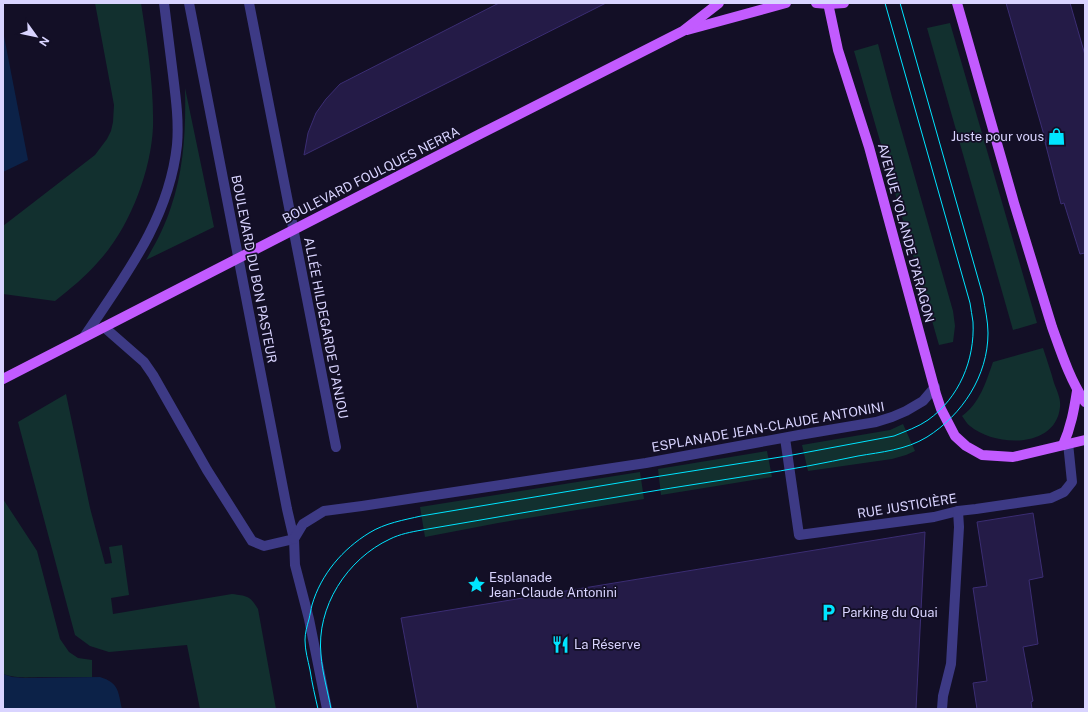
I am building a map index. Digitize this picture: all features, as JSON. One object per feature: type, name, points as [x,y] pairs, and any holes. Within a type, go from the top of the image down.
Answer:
[{"type":"main road","name":"BOULEVARD FOULQUES NERRA","points":[[3,379],[683,31],[719,3]]},
{"type":"main road","name":"BOULEVARD FOULQUES NERRA","points":[[683,31],[786,3]]},
{"type":"main road","points":[[816,3],[844,3]]},
{"type":"main road","points":[[957,3],[1014,203],[1057,341],[1077,391],[1085,402]]},
{"type":"main road","name":"AVENUE YOLANDE D’ARAGON","points":[[828,4],[838,50],[869,147],[941,409],[955,436],[966,446],[982,455],[1013,457],[1065,444]]},
{"type":"main road","points":[[1077,391],[1075,408],[1065,444],[1085,440]]},
{"type":"street","points":[[84,337],[133,264],[149,236],[160,213],[169,188],[177,144],[177,122],[164,3]]},
{"type":"street","name":"BOULEVARD DU BON PASTEUR","points":[[190,3],[294,539],[295,564],[309,619],[327,709]]},
{"type":"street","name":"ALLÉE HILDEGARDE D'ANJOU","points":[[249,3],[336,447]]},
{"type":"street","points":[[104,327],[144,362],[153,375],[207,470],[252,541],[264,546],[294,539]]},
{"type":"street","name":"ESPLANADE JEAN-CLAUDE ANTONINI","points":[[294,539],[303,524],[324,511],[646,463],[876,422],[906,411],[923,401],[935,387]]},
{"type":"street","name":"RUE JUSTICIÈRE","points":[[785,438],[799,535],[934,517],[958,511],[1052,498],[1064,492],[1072,482],[1065,444]]},
{"type":"street","points":[[942,709],[943,696],[951,664],[959,527],[958,511]]},
{"type":"green space","points":[[95,3],[141,3],[150,65],[153,112],[151,144],[143,181],[128,217],[109,249],[88,273],[55,301],[3,294],[3,226],[95,155],[111,131],[114,105]]},
{"type":"green space","points":[[950,23],[1037,323],[1013,330],[927,28]]},
{"type":"green space","points":[[878,44],[953,311],[955,326],[953,342],[939,345],[854,51]]},
{"type":"green space","points":[[185,88],[214,227],[146,260],[166,221],[179,178],[185,118]]},
{"type":"green space","points":[[1043,348],[1060,404],[1056,421],[1048,431],[1036,437],[1023,440],[1008,440],[994,438],[981,433],[969,425],[962,416],[973,405],[982,392],[993,362]]},
{"type":"green space","points":[[66,394],[90,508],[105,564],[112,563],[109,547],[122,545],[129,595],[111,598],[113,614],[232,594],[248,597],[253,601],[258,609],[276,709],[200,709],[187,645],[109,652],[90,646],[75,635],[18,422]]},
{"type":"green space","points":[[903,424],[915,451],[892,459],[808,471],[802,445],[890,430]]},
{"type":"green space","points":[[767,451],[772,477],[661,495],[658,469]]},
{"type":"green space","points":[[640,472],[644,499],[498,523],[425,537],[420,507]]},
{"type":"green space","points":[[3,499],[37,551],[60,639],[69,652],[78,658],[92,660],[92,677],[14,677],[3,674]]},
{"type":"water","points":[[3,31],[28,160],[3,172]]},
{"type":"water","points":[[3,674],[12,677],[25,678],[100,677],[111,682],[117,688],[122,709],[3,709]]},
{"type":"building","points":[[499,3],[606,3],[304,155],[308,133],[316,113],[326,99],[340,84]]},
{"type":"building","points":[[1006,3],[1070,3],[1085,55],[1085,253],[1080,254],[1064,203],[1061,204],[1046,142]]},
{"type":"building","points":[[1033,513],[1043,577],[1029,580],[1038,644],[1023,647],[1033,701],[1031,702],[1032,709],[977,709],[973,683],[987,681],[973,588],[987,586],[977,522]]},
{"type":"building","points":[[925,532],[916,709],[418,709],[401,618]]},
{"type":"tram line","points":[[318,709],[305,644],[305,637],[312,605],[321,583],[334,563],[359,539],[381,527],[421,516],[787,456],[894,436],[912,429],[928,420],[948,401],[963,377],[968,364],[973,336],[973,322],[970,305],[885,3]]},
{"type":"tram line","points":[[331,709],[321,655],[321,637],[329,602],[348,572],[360,559],[374,548],[390,539],[402,534],[422,530],[780,471],[893,450],[911,445],[927,437],[940,428],[962,406],[971,393],[983,364],[987,349],[988,324],[983,296],[900,3]]},
{"type":"place","name":"Juste pour vous","points":[[1057,136]]},
{"type":"place","name":"Esplanade Jean-Claude Antonini","points":[[476,584]]},
{"type":"place","name":"Parking du Quai","points":[[829,612]]},
{"type":"place","name":"La Réserve","points":[[561,644]]}]
